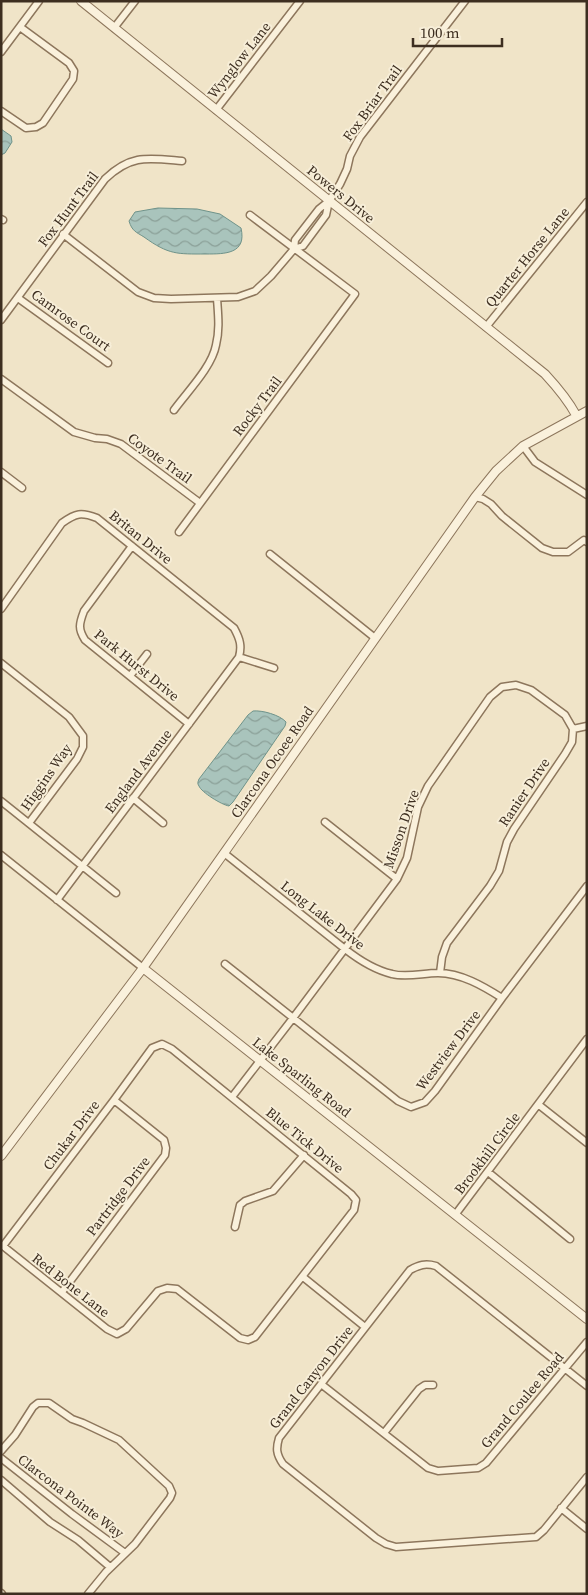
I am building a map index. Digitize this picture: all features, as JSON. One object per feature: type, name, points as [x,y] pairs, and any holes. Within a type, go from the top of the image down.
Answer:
[{"type":"street","points":[[1,52],[39,1]]},
{"type":"street","name":"Powers Drive","points":[[81,1],[545,374],[557,386],[576,415]]},
{"type":"street","points":[[114,28],[135,1]]},
{"type":"street","name":"Wynglow Lane","points":[[216,110],[300,1]]},
{"type":"street","name":"Fox Briar Trail","points":[[63,234],[138,292],[154,298],[238,297],[255,291],[271,276],[294,249],[303,246],[326,215],[329,201],[340,184],[347,169],[350,156],[360,137],[465,1]]},
{"type":"street","points":[[1,111],[26,128],[36,127],[42,123],[73,79],[74,71],[69,63],[20,27]]},
{"type":"street","name":"Fox Hunt Trail","points":[[1,320],[63,234],[114,170],[128,162],[148,158],[182,161]]},
{"type":"street","name":"Quarter Horse Lane","points":[[486,327],[587,202]]},
{"type":"street","points":[[250,215],[294,249]]},
{"type":"street","name":"Rocky Trail","points":[[179,532],[355,294],[294,249]]},
{"type":"street","name":"Camrose Court","points":[[18,298],[108,363]]},
{"type":"street","points":[[174,410],[206,367],[216,347],[219,327],[217,298]]},
{"type":"street","name":"Coyote Trail","points":[[1,379],[74,432],[121,444],[200,503]]},
{"type":"street","name":"Clarcona Ocoee Road","points":[[1,1156],[143,968],[475,497],[496,471],[523,446],[576,415],[587,411]]},
{"type":"street","points":[[523,446],[535,462],[587,495]]},
{"type":"street","points":[[1,472],[22,488]]},
{"type":"street","points":[[475,497],[483,498],[491,504],[502,516],[542,548],[553,552],[568,552],[586,539]]},
{"type":"street","name":"Britan Drive","points":[[1,609],[62,523],[72,516],[85,513],[97,518],[234,628],[240,640],[241,649],[239,657]]},
{"type":"street","name":"Park Hurst Drive","points":[[132,546],[84,612],[80,622],[80,632],[85,640],[189,724]]},
{"type":"street","points":[[270,554],[375,638]]},
{"type":"street","points":[[130,676],[147,654]]},
{"type":"street","points":[[239,657],[274,668]]},
{"type":"street","name":"England Avenue","points":[[57,900],[239,657]]},
{"type":"street","name":"Higgins Way","points":[[1,663],[69,717],[83,736],[83,746],[77,758],[29,823]]},
{"type":"street","name":"Misson Drive","points":[[232,1097],[397,879],[407,858],[418,807],[428,786],[490,697],[502,686],[516,684],[531,690],[565,715],[573,730]]},
{"type":"street","points":[[573,730],[587,726]]},
{"type":"street","name":"Ranier Drive","points":[[440,973],[442,957],[447,943],[499,871],[507,842],[565,754],[572,742],[573,730]]},
{"type":"street","points":[[133,798],[163,823]]},
{"type":"street","points":[[1,801],[116,893]]},
{"type":"street","points":[[325,822],[397,879]]},
{"type":"street","name":"Long Lake Drive","points":[[224,852],[361,961],[394,975],[411,976],[440,973],[462,978],[483,986],[502,998]]},
{"type":"street","name":"Lake Sparling Road","points":[[1,855],[587,1319]]},
{"type":"street","name":"Westview Drive","points":[[225,964],[398,1101],[411,1106],[425,1102],[435,1091],[502,998],[587,886]]},
{"type":"street","name":"Brookhill Circle","points":[[455,1216],[587,1039]]},
{"type":"street","name":"Blue Tick Drive","points":[[162,1044],[172,1049],[232,1097],[356,1200],[354,1210],[303,1277]]},
{"type":"street","name":"Chukar Drive","points":[[2,1246],[152,1048],[162,1044]]},
{"type":"street","name":"Partridge Drive","points":[[62,1292],[165,1155],[164,1140],[114,1100]]},
{"type":"street","points":[[539,1104],[587,1143]]},
{"type":"street","points":[[235,1227],[240,1205],[245,1201],[273,1191],[304,1155]]},
{"type":"street","points":[[488,1172],[570,1239]]},
{"type":"street","name":"Red Bone Lane","points":[[2,1246],[107,1329],[117,1334],[126,1329],[158,1291],[167,1288],[177,1289],[240,1338],[248,1340],[255,1337],[303,1277]]},
{"type":"street","name":"Grand Canyon Drive","points":[[587,1386],[436,1266],[426,1263],[410,1270],[279,1438],[276,1448],[278,1457],[283,1464],[376,1538],[396,1547],[536,1537],[544,1530],[587,1477]]},
{"type":"street","points":[[303,1277],[366,1327]]},
{"type":"street","name":"Grand Coulee Road","points":[[321,1384],[428,1468],[438,1471],[478,1468],[486,1463],[587,1342]]},
{"type":"street","points":[[384,1434],[419,1389],[425,1385],[433,1385]]},
{"type":"street","points":[[1,1451],[15,1435],[33,1407],[38,1403],[44,1402],[72,1419],[119,1440],[169,1486],[172,1493],[170,1498],[135,1544],[110,1567],[88,1594]]},
{"type":"street","name":"Clarcona Pointe Way","points":[[1,1458],[125,1553]]},
{"type":"street","name":"Clarcona Pointe Way","points":[[1,1480],[50,1522],[78,1540],[110,1567]]},
{"type":"street","points":[[561,1508],[587,1530]]},
{"type":"water","points":[[1,129],[11,136],[12,142],[5,153],[1,155]]},
{"type":"water","points":[[158,208],[197,209],[220,214],[241,228],[241,243],[233,251],[220,254],[188,254],[167,250],[133,229],[129,221],[135,212]]},
{"type":"water","points":[[253,711],[275,715],[286,722],[285,726],[229,806],[208,795],[201,789],[198,782],[248,715]]}]
